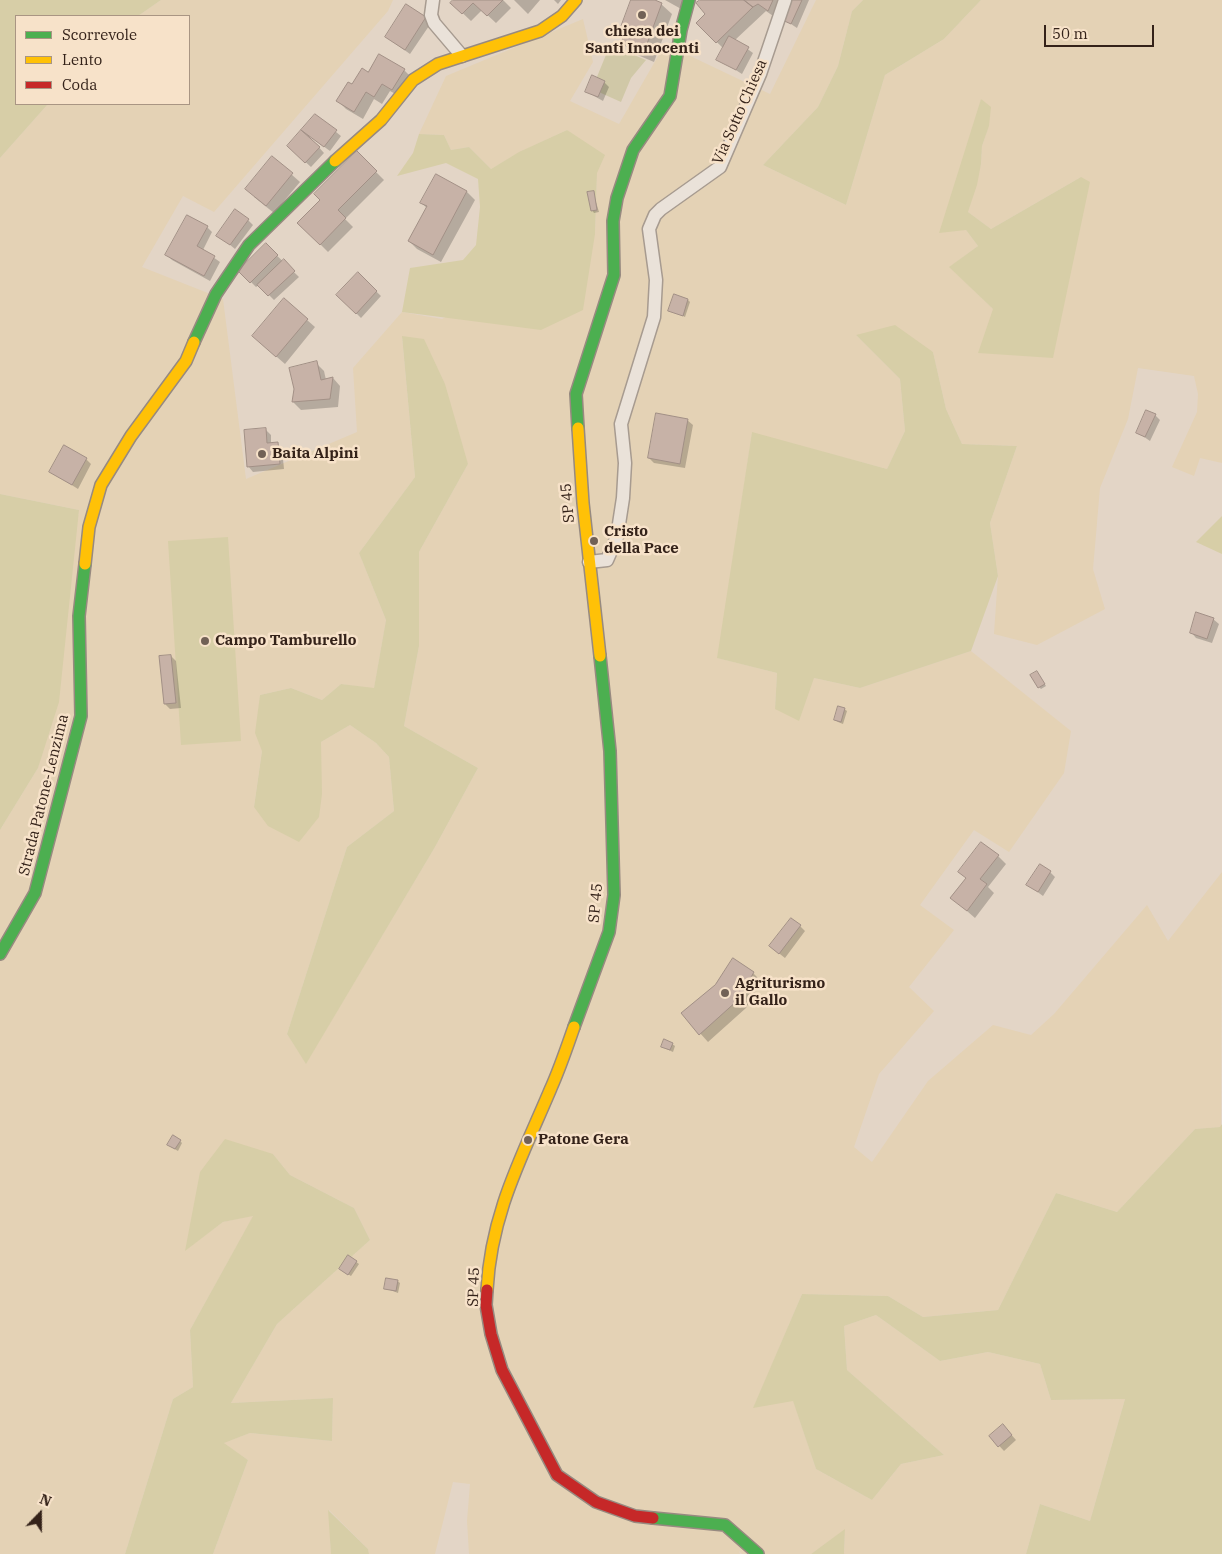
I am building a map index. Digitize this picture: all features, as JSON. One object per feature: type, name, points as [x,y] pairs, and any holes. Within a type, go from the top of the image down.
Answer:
[{"type":"street","points":[[434,0],[431,15],[434,23],[462,56],[540,31],[562,16],[576,0]]},
{"type":"street","name":"SP 45","points":[[689,0],[680,30],[670,96],[633,150],[620,190],[613,221],[614,275],[576,394],[583,503],[610,751],[614,895],[609,932],[552,1086],[505,1197],[494,1237],[486,1305],[491,1334],[502,1370],[520,1408],[557,1475],[596,1502],[635,1516],[725,1525],[758,1554]]},
{"type":"street","name":"Via Sotto Chiesa","points":[[589,562],[607,560],[617,538],[624,498],[625,463],[621,424],[654,317],[656,280],[649,229],[655,215],[661,209],[720,167],[760,74],[785,0]]},
{"type":"street","name":"Strada Patone-Lenzima","points":[[0,954],[35,893],[81,716],[80,616],[89,527],[100,485],[131,436],[186,361],[216,294],[249,245],[348,148],[382,120],[413,80],[438,64],[462,56]]},
{"type":"shaded area","points":[[0,0],[161,0],[139,15],[15,15],[15,105],[47,105],[0,158]]},
{"type":"shaded area","points":[[161,0],[393,0],[388,11],[214,212],[183,196],[142,267],[223,299],[246,479],[357,432],[353,368],[402,312],[442,319],[595,234],[597,173],[567,130],[520,152],[491,169],[469,147],[451,150],[444,135],[419,134],[446,76],[583,19],[593,62],[570,101],[619,124],[665,44],[770,94],[816,0],[863,0],[852,11],[838,66],[818,107],[763,165],[846,205],[885,75],[944,39],[981,0],[1222,0],[1222,463],[1200,458],[1194,476],[1172,467],[1197,412],[1198,394],[1194,376],[1138,368],[1128,419],[1100,488],[1093,569],[1105,609],[1037,645],[994,634],[998,576],[990,523],[1017,446],[962,444],[946,409],[933,352],[856,335],[900,379],[905,431],[887,469],[752,433],[718,658],[777,673],[775,708],[814,678],[860,688],[971,651],[1071,731],[1064,773],[1009,852],[974,830],[920,905],[954,930],[909,987],[934,1011],[879,1074],[854,1147],[872,1162],[928,1081],[993,1025],[1031,1035],[1054,1014],[1147,905],[1168,941],[1222,872],[1221,1127],[1195,1129],[1117,1212],[1056,1193],[998,1310],[923,1317],[888,1296],[802,1294],[754,1407],[793,1400],[816,1469],[872,1500],[901,1464],[944,1455],[847,1370],[844,1326],[876,1315],[940,1361],[988,1352],[1040,1364],[1051,1400],[1125,1399],[1090,1521],[1040,1504],[1026,1554],[844,1554],[845,1530],[811,1554],[742,1554],[739,1551],[740,1554],[469,1554],[467,1521],[470,1484],[453,1482],[435,1554],[369,1554],[368,1549],[329,1510],[331,1554],[213,1554],[248,1460],[223,1443],[250,1433],[332,1441],[333,1398],[231,1403],[277,1324],[370,1240],[354,1208],[290,1175],[273,1154],[185,1250],[223,1222],[254,1215],[190,1330],[193,1387],[173,1399],[125,1554],[0,1554],[0,830],[38,768],[79,510],[0,494],[0,158],[47,105],[190,105],[190,15],[139,15]],"holes":[[[981,99],[989,125],[982,146],[981,164],[968,212]],[[1081,177],[993,309],[950,267],[978,246],[966,230],[968,212],[991,229]],[[402,337],[468,464],[419,552],[419,646],[404,726],[478,768],[435,847],[306,1063],[287,1034],[347,847],[394,811],[389,757],[376,743],[350,725],[321,742],[320,764],[254,807],[262,751],[259,714],[260,695],[291,688],[322,700],[341,684],[374,689],[386,620],[359,553],[415,477]]]},
{"type":"shaded area","points":[[863,0],[981,0],[944,39],[885,75],[846,205],[763,165],[818,107],[838,66],[852,11]]},
{"type":"shaded area","points":[[610,45],[646,60],[631,78],[621,102],[592,89]]},
{"type":"shaded area","points":[[981,99],[991,107],[989,126],[982,146],[977,185],[968,212],[991,229],[1081,177],[1090,182],[1053,358],[978,353],[993,309],[949,267],[978,246],[966,230],[939,233]]},
{"type":"shaded area","points":[[567,130],[605,155],[597,173],[595,234],[583,310],[541,330],[402,312],[410,268],[463,260],[476,245],[480,207],[478,179],[446,163],[397,176],[413,153],[419,134],[444,135],[451,150],[469,147],[491,169],[519,152]]},
{"type":"shaded area","points":[[895,325],[933,352],[946,409],[962,444],[1017,446],[990,523],[998,576],[971,651],[860,688],[814,678],[799,721],[775,709],[777,673],[717,658],[752,432],[887,469],[905,431],[900,379],[856,335]]},
{"type":"shaded area","points":[[402,336],[424,339],[445,384],[468,464],[419,552],[419,646],[404,726],[478,768],[435,847],[306,1064],[287,1034],[347,847],[394,811],[389,757],[376,743],[350,725],[321,742],[322,794],[319,817],[299,842],[268,826],[254,807],[262,751],[255,733],[260,695],[291,688],[322,700],[341,684],[374,688],[386,620],[359,553],[415,477]]},
{"type":"shaded area","points":[[0,494],[79,510],[59,702],[38,768],[0,830]]},
{"type":"shaded area","points":[[1222,516],[1222,554],[1196,542]]},
{"type":"shaded area","name":"Campo Tamburello","points":[[228,537],[241,741],[181,745],[168,541]]},
{"type":"shaded area","points":[[1222,1124],[1222,1554],[1026,1554],[1040,1504],[1090,1521],[1125,1399],[1051,1400],[1040,1364],[988,1352],[940,1361],[876,1315],[844,1326],[847,1370],[944,1455],[901,1464],[872,1500],[816,1469],[793,1401],[753,1408],[802,1294],[888,1296],[923,1317],[998,1310],[1056,1193],[1117,1212],[1195,1129],[1220,1127]]},
{"type":"shaded area","points":[[225,1139],[273,1154],[290,1175],[354,1208],[370,1240],[277,1324],[231,1403],[333,1398],[332,1441],[250,1433],[224,1443],[248,1460],[213,1554],[125,1554],[173,1399],[193,1387],[190,1330],[253,1216],[223,1222],[185,1251],[200,1172]]},
{"type":"shaded area","points":[[328,1510],[368,1549],[369,1554],[331,1554]]},
{"type":"shaded area","points":[[845,1529],[844,1554],[811,1554]]},
{"type":"building","points":[[453,0],[503,0],[487,16],[473,3],[462,14],[450,3]]},
{"type":"building","name":"chiesa dei Santi Innocenti","points":[[631,0],[655,0],[662,3],[644,52],[621,43],[626,29],[621,27]]},
{"type":"building","points":[[700,0],[744,0],[753,7],[716,43],[696,23],[705,14],[696,3]]},
{"type":"building","points":[[744,0],[773,0],[768,11],[758,4],[753,7]]},
{"type":"building","points":[[789,0],[802,0],[791,24],[780,19]]},
{"type":"building","points":[[406,4],[426,17],[405,50],[385,37]]},
{"type":"building","points":[[729,36],[749,47],[736,70],[716,60]]},
{"type":"building","points":[[379,54],[405,69],[392,90],[382,84],[374,97],[366,92],[354,112],[336,101],[348,82],[352,84],[362,68],[368,72]]},
{"type":"building","points":[[592,75],[605,81],[598,97],[585,92]]},
{"type":"building","points":[[315,114],[337,130],[324,147],[301,130]]},
{"type":"building","points":[[301,130],[320,147],[305,163],[287,146]]},
{"type":"building","points":[[357,151],[377,171],[338,210],[346,218],[320,245],[297,223],[320,200],[314,194]]},
{"type":"building","points":[[272,156],[293,173],[266,206],[245,189]]},
{"type":"building","points":[[436,174],[467,191],[433,255],[408,241],[427,206],[420,203]]},
{"type":"building","points":[[594,191],[597,210],[591,211],[587,192]]},
{"type":"building","points":[[235,209],[249,219],[230,245],[216,236]]},
{"type":"building","points":[[187,215],[208,226],[197,246],[215,256],[204,276],[165,255]]},
{"type":"building","points":[[266,243],[278,255],[250,283],[238,271]]},
{"type":"building","points":[[284,259],[295,271],[268,296],[257,285]]},
{"type":"building","points":[[358,272],[377,291],[356,314],[336,295]]},
{"type":"building","points":[[674,294],[688,299],[683,316],[668,311]]},
{"type":"building","points":[[284,298],[308,319],[276,357],[252,336]]},
{"type":"building","points":[[317,361],[321,380],[333,377],[330,399],[292,402],[294,389],[289,368]]},
{"type":"building","points":[[1146,410],[1156,414],[1145,437],[1136,433]]},
{"type":"building","points":[[656,413],[688,419],[680,464],[648,458]]},
{"type":"building","name":"Baita Alpini","points":[[266,428],[267,443],[278,442],[280,464],[247,467],[244,430]]},
{"type":"building","points":[[64,445],[87,458],[72,485],[49,472]]},
{"type":"building","points":[[1196,612],[1214,618],[1207,639],[1190,633]]},
{"type":"building","points":[[171,655],[176,703],[164,704],[159,656]]},
{"type":"building","points":[[1037,671],[1045,684],[1038,688],[1030,675]]},
{"type":"building","points":[[838,706],[845,708],[841,722],[834,720]]},
{"type":"building","points":[[981,842],[999,855],[980,879],[987,884],[967,911],[950,898],[966,878],[958,872]]},
{"type":"building","points":[[1040,864],[1051,871],[1038,892],[1026,885]]},
{"type":"building","points":[[791,918],[801,925],[779,954],[769,946]]},
{"type":"building","name":"Agriturismo il Gallo","points":[[733,958],[754,972],[738,1000],[699,1035],[681,1013],[715,985]]},
{"type":"building","points":[[664,1039],[673,1043],[670,1050],[661,1047]]},
{"type":"building","points":[[173,1135],[181,1140],[175,1149],[167,1145]]},
{"type":"building","points":[[348,1255],[357,1261],[348,1275],[339,1269]]},
{"type":"building","points":[[386,1278],[398,1280],[396,1291],[384,1289]]},
{"type":"building","points":[[1003,1424],[1012,1435],[998,1447],[989,1436]]},
{"type":"traffic: fast","points":[[578,428],[576,394],[614,275],[613,221],[617,198],[633,150],[670,96],[681,30],[689,0]]},
{"type":"traffic: fast","points":[[194,342],[216,294],[249,245],[335,161]]},
{"type":"traffic: fast","points":[[0,954],[35,893],[81,716],[79,616],[85,564]]},
{"type":"traffic: fast","points":[[574,1027],[609,932],[614,895],[610,751],[600,656]]},
{"type":"traffic: fast","points":[[653,1518],[725,1525],[758,1554]]},
{"type":"traffic: slow","points":[[335,161],[381,120],[413,80],[438,64],[540,31],[562,16],[576,0]]},
{"type":"traffic: slow","points":[[85,564],[89,527],[101,485],[131,436],[186,361],[194,342]]},
{"type":"traffic: slow","points":[[578,428],[583,503],[600,656]]},
{"type":"traffic: slow","points":[[487,1290],[490,1262],[501,1210],[574,1027]]},
{"type":"traffic: jam","points":[[487,1290],[486,1305],[491,1334],[502,1370],[557,1475],[596,1502],[635,1516],[653,1518]]},
{"type":"place","name":"chiesa dei Santi Innocenti","points":[[642,15]]},
{"type":"place","name":"Baita Alpini","points":[[262,454]]},
{"type":"place","name":"Cristo della Pace","points":[[594,541]]},
{"type":"place","name":"Campo Tamburello","points":[[205,641]]},
{"type":"place","name":"Agriturismo il Gallo","points":[[725,993]]},
{"type":"place","name":"Patone Gera","points":[[528,1140]]}]
